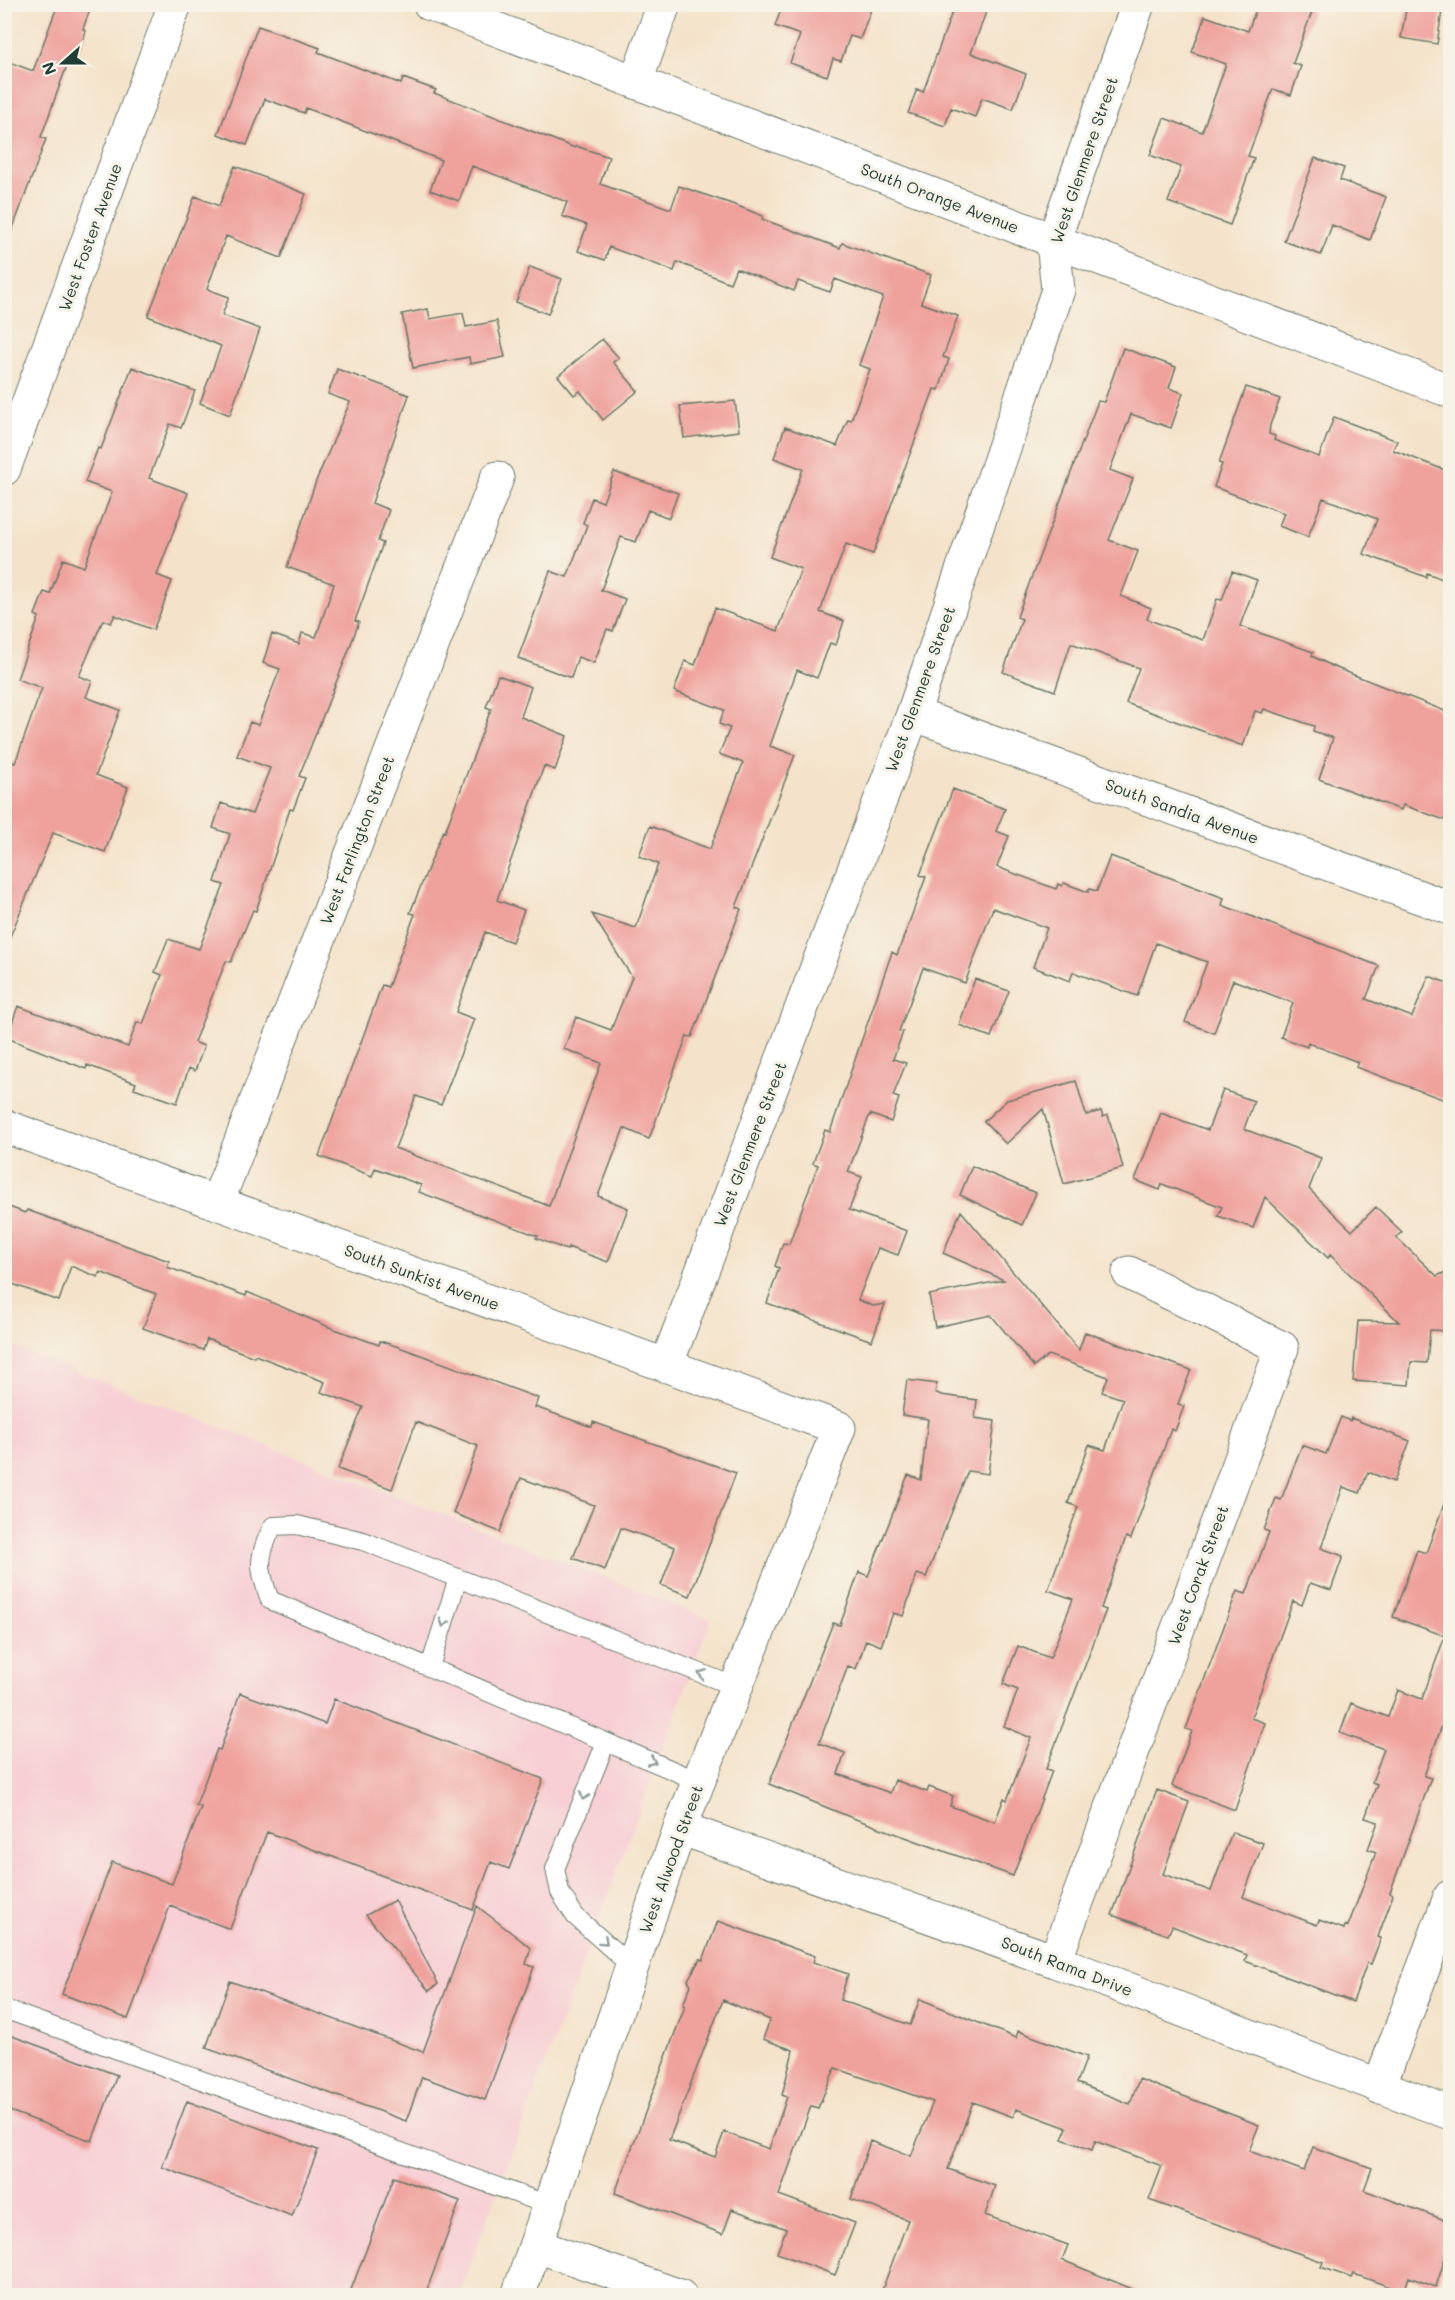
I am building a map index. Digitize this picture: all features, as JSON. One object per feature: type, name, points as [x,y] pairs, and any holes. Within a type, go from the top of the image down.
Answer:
[{"type":"street","name":"West Foster Avenue","points":[[4,469],[176,4]]},
{"type":"street","name":"South Orange Avenue","points":[[430,4],[1450,391]]},
{"type":"street","points":[[636,81],[664,4]]},
{"type":"street","name":"West Glenmere Street","points":[[666,1366],[913,714],[1058,290],[1053,242],[1138,4]]},
{"type":"street","name":"West Farlington Street","points":[[217,1203],[497,478]]},
{"type":"street","name":"South Sandia Avenue","points":[[913,714],[1450,909]]},
{"type":"street","name":"South Sunkist Avenue","points":[[4,1126],[839,1428]]},
{"type":"street","name":"West Corak Street","points":[[1055,1960],[1282,1348],[1129,1273]]},
{"type":"street","name":"West Alwood Street","points":[[518,2295],[551,2206],[680,1828],[839,1428]]},
{"type":"street","name":"South Rama Drive","points":[[680,1828],[1055,1960],[1450,2113]]},
{"type":"street","points":[[1379,2086],[1450,1897]]},
{"type":"street","points":[[537,2246],[680,2295]]},
{"type":"lane","points":[[698,1781],[270,1600],[260,1575],[261,1550],[273,1526],[297,1525],[363,1541],[736,1687]]},
{"type":"lane","points":[[430,1667],[458,1578]]},
{"type":"lane","points":[[606,1742],[555,1869],[560,1892],[575,1916],[632,1967]]},
{"type":"lane","points":[[4,2009],[551,2206]]},
{"type":"shaded area","points":[[4,1343],[711,1619],[459,2295],[5,2295]]},
{"type":"building","points":[[58,4],[92,4],[76,59],[70,57],[41,137],[46,139],[8,241],[4,241],[4,150],[12,127],[4,124],[4,60],[33,71]]},
{"type":"building","points":[[783,4],[873,4],[860,39],[850,36],[841,61],[833,59],[827,76],[790,63],[800,35],[775,26]]},
{"type":"building","points":[[955,4],[989,4],[971,53],[1026,74],[1013,109],[982,98],[975,117],[951,108],[945,126],[908,113],[917,89],[923,92]]},
{"type":"building","points":[[1258,4],[1315,4],[1293,63],[1301,66],[1291,95],[1273,89],[1248,156],[1254,158],[1230,225],[1168,202],[1181,167],[1150,155],[1164,118],[1202,132],[1226,64],[1192,52],[1205,16],[1248,31]]},
{"type":"building","points":[[1407,4],[1443,4],[1437,44],[1401,38]]},
{"type":"building","points":[[258,26],[320,48],[318,52],[401,84],[403,78],[436,90],[434,93],[575,148],[576,146],[609,157],[600,184],[671,209],[679,186],[735,205],[763,216],[762,219],[840,248],[842,243],[931,275],[921,303],[958,316],[943,357],[949,359],[939,390],[934,389],[873,554],[846,544],[820,612],[844,621],[836,645],[830,643],[817,678],[797,670],[770,746],[795,755],[736,907],[741,909],[692,1037],[687,1036],[649,1139],[624,1128],[598,1196],[628,1208],[608,1262],[568,1247],[567,1250],[536,1238],[538,1236],[419,1192],[421,1185],[375,1168],[372,1176],[319,1156],[382,985],[388,987],[415,914],[410,913],[443,831],[445,832],[491,709],[486,707],[498,675],[531,687],[521,717],[567,736],[555,770],[544,766],[497,900],[524,910],[512,942],[485,932],[456,1012],[474,1019],[441,1105],[416,1096],[395,1148],[549,1206],[601,1063],[564,1049],[576,1017],[611,1030],[632,977],[592,914],[636,928],[658,864],[639,856],[650,826],[710,849],[743,763],[719,754],[730,728],[719,724],[724,710],[674,691],[685,661],[695,665],[715,608],[778,631],[801,569],[770,557],[803,469],[774,458],[785,427],[837,446],[848,419],[851,420],[870,369],[859,365],[883,297],[835,279],[830,292],[798,281],[794,291],[736,268],[730,283],[677,262],[674,271],[609,247],[605,260],[578,251],[587,225],[562,216],[567,202],[472,166],[459,201],[430,190],[441,160],[306,108],[304,113],[265,99],[247,145],[218,134]]},
{"type":"building","points":[[1315,158],[1344,168],[1340,180],[1386,197],[1370,240],[1332,225],[1321,255],[1284,241]]},
{"type":"building","points":[[235,166],[306,194],[281,258],[226,236],[207,289],[229,297],[222,315],[260,329],[230,415],[200,403],[221,346],[148,316],[195,196],[219,206]]},
{"type":"building","points":[[530,267],[562,279],[548,314],[516,302]]},
{"type":"building","points":[[428,309],[430,319],[463,313],[466,327],[497,321],[505,357],[470,364],[469,357],[413,368],[402,314]]},
{"type":"building","points":[[602,339],[619,358],[613,362],[638,391],[603,420],[580,391],[574,395],[558,376]]},
{"type":"building","points":[[1123,348],[1176,367],[1169,388],[1183,393],[1171,428],[1131,414],[1110,470],[1133,479],[1109,540],[1138,551],[1121,596],[1151,608],[1147,619],[1203,640],[1217,599],[1222,600],[1232,571],[1257,580],[1240,626],[1313,652],[1312,656],[1334,667],[1450,713],[1450,822],[1403,805],[1401,810],[1319,779],[1333,738],[1313,731],[1314,726],[1264,709],[1262,713],[1255,711],[1243,746],[1126,703],[1139,668],[1071,643],[1055,691],[1003,672],[1022,619],[1017,617],[1029,584],[1098,401],[1104,402]]},
{"type":"building","points":[[132,367],[195,391],[181,428],[170,424],[149,478],[188,493],[157,575],[172,581],[161,611],[153,630],[115,615],[111,623],[103,620],[79,676],[92,681],[86,697],[120,710],[96,775],[128,787],[105,852],[53,833],[4,951],[4,760],[15,763],[42,688],[17,679],[39,617],[35,615],[44,592],[50,594],[63,559],[84,567],[112,492],[85,482],[98,448],[101,449]]},
{"type":"building","points":[[337,369],[409,395],[372,503],[389,510],[378,541],[383,543],[355,621],[359,622],[299,776],[305,778],[293,810],[290,809],[256,911],[253,910],[231,962],[226,961],[194,1042],[204,1046],[195,1071],[189,1068],[177,1103],[134,1088],[136,1083],[87,1065],[86,1069],[7,1038],[18,1006],[128,1047],[137,1022],[143,1024],[162,975],[155,972],[168,939],[199,949],[224,885],[215,882],[230,834],[213,828],[221,803],[252,814],[270,768],[237,756],[250,722],[258,725],[280,669],[263,663],[272,634],[299,644],[302,633],[316,637],[334,584],[287,567],[316,481],[350,402],[328,394]]},
{"type":"building","points":[[1246,387],[1280,399],[1270,425],[1269,434],[1275,436],[1274,440],[1319,457],[1334,417],[1397,441],[1393,450],[1450,472],[1450,582],[1427,573],[1426,577],[1364,554],[1377,519],[1323,498],[1308,537],[1279,526],[1284,513],[1214,487],[1222,464],[1219,463]]},
{"type":"building","points":[[735,401],[739,431],[684,438],[680,406]]},
{"type":"building","points":[[614,472],[678,493],[669,518],[648,510],[636,542],[621,537],[601,590],[625,599],[613,631],[607,629],[594,663],[578,657],[571,678],[518,658],[550,571],[567,577],[587,525],[583,523],[592,498],[603,502]]},
{"type":"building","points":[[953,789],[1005,809],[996,831],[1009,836],[997,867],[1056,889],[1058,884],[1062,886],[1064,883],[1088,892],[1089,889],[1097,891],[1110,856],[1163,875],[1224,898],[1222,905],[1379,966],[1366,999],[1412,1017],[1429,976],[1450,984],[1450,1102],[1356,1067],[1358,1062],[1308,1043],[1307,1047],[1281,1037],[1293,1003],[1233,980],[1214,1033],[1185,1022],[1207,962],[1156,943],[1137,996],[1073,972],[1070,981],[1033,967],[1047,928],[993,908],[965,983],[923,968],[899,1031],[903,1032],[893,1059],[906,1063],[893,1096],[899,1098],[891,1122],[870,1114],[848,1172],[862,1177],[849,1210],[907,1231],[898,1255],[878,1248],[858,1300],[873,1306],[885,1304],[872,1341],[767,1303],[779,1268],[775,1266],[783,1243],[789,1244],[818,1165],[813,1163],[825,1130],[830,1132],[892,952],[897,955],[926,877],[920,875]]},
{"type":"building","points":[[975,979],[1009,991],[991,1037],[959,1025]]},
{"type":"building","points":[[1076,1081],[1086,1115],[1101,1111],[1103,1117],[1108,1115],[1123,1168],[1064,1184],[1043,1109],[1006,1144],[984,1121],[1007,1100]]},
{"type":"building","points":[[1223,1090],[1254,1101],[1244,1129],[1321,1158],[1309,1189],[1352,1231],[1376,1207],[1402,1232],[1396,1237],[1437,1276],[1450,1270],[1450,1331],[1430,1330],[1427,1363],[1411,1362],[1409,1385],[1353,1381],[1358,1321],[1399,1322],[1330,1255],[1328,1258],[1265,1197],[1253,1228],[1218,1216],[1222,1207],[1162,1184],[1160,1190],[1135,1180],[1161,1113],[1208,1130]]},
{"type":"building","points":[[972,1166],[1036,1193],[1022,1225],[960,1195]]},
{"type":"building","points":[[4,1205],[25,1213],[27,1210],[169,1261],[167,1267],[246,1296],[247,1292],[329,1327],[379,1345],[380,1341],[399,1347],[538,1398],[535,1407],[592,1427],[593,1422],[736,1473],[690,1596],[661,1585],[675,1547],[621,1528],[605,1570],[573,1558],[594,1505],[521,1478],[500,1532],[453,1513],[478,1446],[416,1422],[392,1489],[338,1469],[363,1407],[321,1392],[325,1382],[255,1355],[254,1357],[207,1339],[203,1350],[143,1328],[156,1294],[100,1272],[98,1277],[71,1266],[59,1301],[4,1281]]},
{"type":"building","points":[[961,1211],[1079,1350],[1085,1332],[1191,1370],[1178,1404],[1184,1406],[1175,1431],[1171,1429],[1131,1539],[1126,1537],[1101,1608],[1106,1610],[1046,1769],[1052,1771],[1013,1876],[850,1817],[769,1784],[833,1623],[840,1625],[859,1572],[868,1576],[908,1475],[921,1480],[928,1419],[902,1415],[907,1380],[937,1384],[935,1392],[941,1395],[977,1400],[975,1418],[995,1421],[988,1474],[968,1471],[926,1577],[917,1574],[903,1616],[893,1613],[881,1646],[866,1640],[856,1669],[848,1666],[819,1743],[845,1753],[838,1774],[890,1793],[895,1780],[927,1792],[929,1787],[953,1796],[950,1806],[995,1822],[1004,1798],[1007,1800],[1031,1738],[1004,1726],[1018,1690],[1003,1684],[1018,1646],[1050,1658],[1073,1599],[1048,1590],[1078,1507],[1068,1503],[1089,1445],[1105,1450],[1123,1399],[1102,1392],[1108,1377],[1048,1355],[1034,1367],[991,1315],[935,1327],[929,1295],[1004,1280],[943,1253]]},
{"type":"building","points":[[1341,1417],[1350,1421],[1351,1418],[1410,1441],[1394,1482],[1368,1472],[1360,1493],[1343,1487],[1321,1548],[1343,1556],[1331,1590],[1310,1583],[1302,1605],[1293,1601],[1251,1718],[1265,1723],[1235,1810],[1172,1786],[1192,1731],[1186,1729],[1237,1591],[1246,1594],[1269,1532],[1264,1530],[1276,1498],[1281,1500],[1302,1445],[1326,1454]]},
{"type":"building","points":[[1447,1496],[1450,1496],[1450,1703],[1424,1776],[1431,1778],[1390,1893],[1393,1895],[1378,1937],[1381,1938],[1371,1964],[1367,1963],[1353,2002],[1245,1961],[1247,1955],[1172,1926],[1168,1935],[1112,1915],[1157,1790],[1189,1802],[1163,1874],[1211,1891],[1232,1832],[1263,1843],[1243,1897],[1317,1925],[1319,1920],[1344,1929],[1345,1925],[1348,1926],[1376,1852],[1368,1849],[1378,1822],[1365,1818],[1377,1784],[1372,1782],[1384,1749],[1340,1733],[1351,1703],[1388,1717],[1398,1690],[1422,1699],[1445,1636],[1393,1617],[1417,1550],[1426,1553]]},
{"type":"building","points":[[240,1693],[325,1724],[334,1699],[543,1779],[509,1869],[491,1862],[473,1910],[267,1832],[230,1929],[170,1906],[128,2019],[62,1994],[112,1862],[172,1884],[201,1807],[196,1805],[217,1749],[220,1750]]},
{"type":"building","points":[[395,1900],[438,1984],[429,1991],[366,1915]]},
{"type":"building","points":[[477,1906],[531,1948],[526,1964],[534,1967],[485,2100],[422,2077],[406,2121],[206,2048],[230,1981],[423,2052]]},
{"type":"building","points":[[718,1921],[815,1956],[813,1962],[848,1974],[840,2000],[910,2025],[920,1999],[1016,2038],[1018,2031],[1087,2057],[1077,2083],[1130,2104],[1139,2079],[1259,2125],[1249,2151],[1304,2171],[1313,2147],[1372,2168],[1364,2190],[1450,2222],[1450,2242],[1436,2287],[1409,2277],[1404,2292],[1354,2274],[1352,2278],[1321,2267],[1323,2262],[1149,2200],[1162,2166],[1095,2141],[1092,2150],[1062,2139],[1067,2128],[1016,2109],[1013,2117],[973,2102],[948,2169],[995,2186],[985,2215],[1068,2245],[1062,2260],[1147,2295],[896,2295],[882,2290],[908,2220],[851,2199],[870,2141],[911,2156],[933,2102],[835,2068],[818,2108],[811,2106],[779,2195],[855,2223],[835,2275],[777,2253],[786,2229],[732,2209],[723,2234],[615,2193],[685,2006],[683,2005],[691,1985],[688,1980],[700,1959],[703,1960]],"holes":[[[723,2000],[770,2020],[763,2039],[793,2050],[782,2095],[787,2097],[769,2149],[724,2132],[715,2157],[669,2140]]]},
{"type":"building","points":[[4,2033],[117,2075],[92,2141],[4,2109]]},
{"type":"building","points":[[187,2101],[318,2150],[292,2216],[162,2167]]},
{"type":"building","points":[[394,2177],[460,2201],[425,2295],[349,2295]]}]
